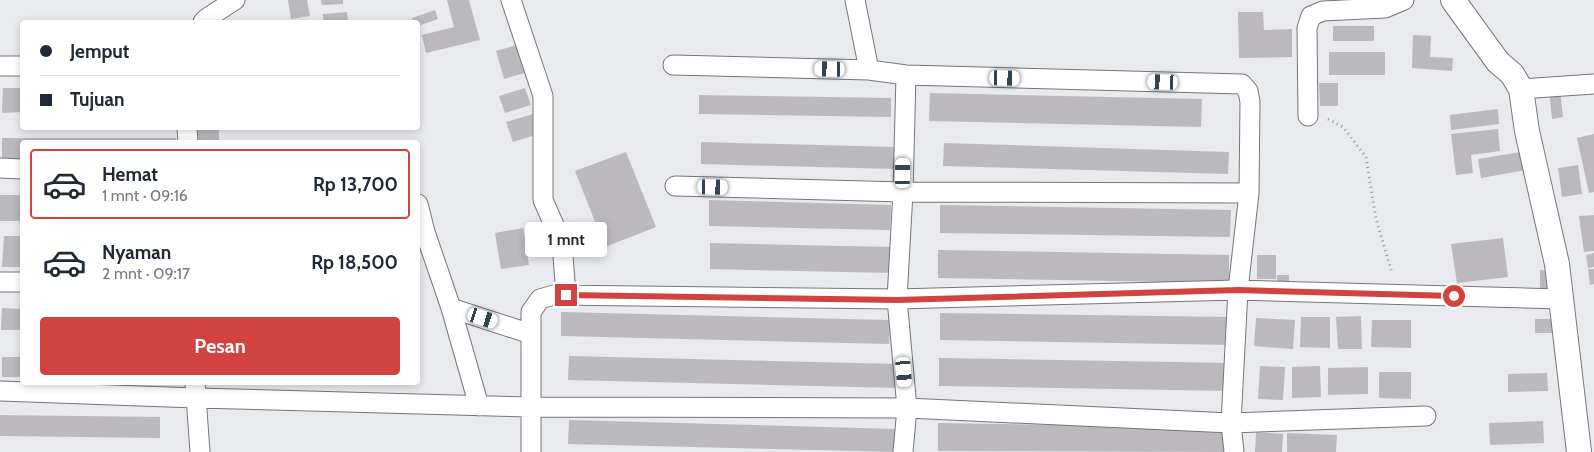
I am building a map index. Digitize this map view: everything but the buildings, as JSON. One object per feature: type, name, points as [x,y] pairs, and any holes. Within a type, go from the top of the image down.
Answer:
[{"type":"street","points":[[205,20],[235,0]]},
{"type":"street","points":[[511,0],[543,96],[543,200],[562,242],[566,295]]},
{"type":"street","points":[[855,0],[868,70]]},
{"type":"street","points":[[1308,116],[1307,28],[1311,16],[1323,11],[1385,8],[1404,0]]},
{"type":"street","points":[[1454,0],[1498,62],[1512,74],[1520,89],[1527,131],[1557,264],[1580,452]]},
{"type":"street","points":[[0,66],[20,66]]},
{"type":"street","points":[[674,66],[868,70],[906,75],[1242,84],[1248,91],[1250,102],[1249,193],[1238,290],[1231,423],[1234,452]]},
{"type":"street","points":[[903,452],[907,408],[897,300],[903,192],[906,75]]},
{"type":"street","points":[[1520,89],[1594,84]]},
{"type":"street","points":[[0,168],[20,168]]},
{"type":"street","points":[[675,186],[903,192],[1249,193]]},
{"type":"street","points":[[420,212],[451,308],[479,406]]},
{"type":"street","points":[[0,282],[20,282]]},
{"type":"street","points":[[531,452],[531,312],[540,300],[554,295],[897,300],[1238,290],[1561,299]]},
{"type":"street","points":[[451,308],[531,334]]},
{"type":"street","points":[[0,391],[196,390],[530,408],[907,408],[1231,423],[1426,416]]},
{"type":"street","points":[[196,390],[200,452]]},
{"type":"street","points":[[1584,452],[1594,451]]},
{"type":"path","points":[[1308,116],[1328,119],[1343,127],[1366,157],[1376,219],[1400,295]]},
{"type":"route","points":[[566,295],[897,300],[1238,290],[1454,296]]}]
